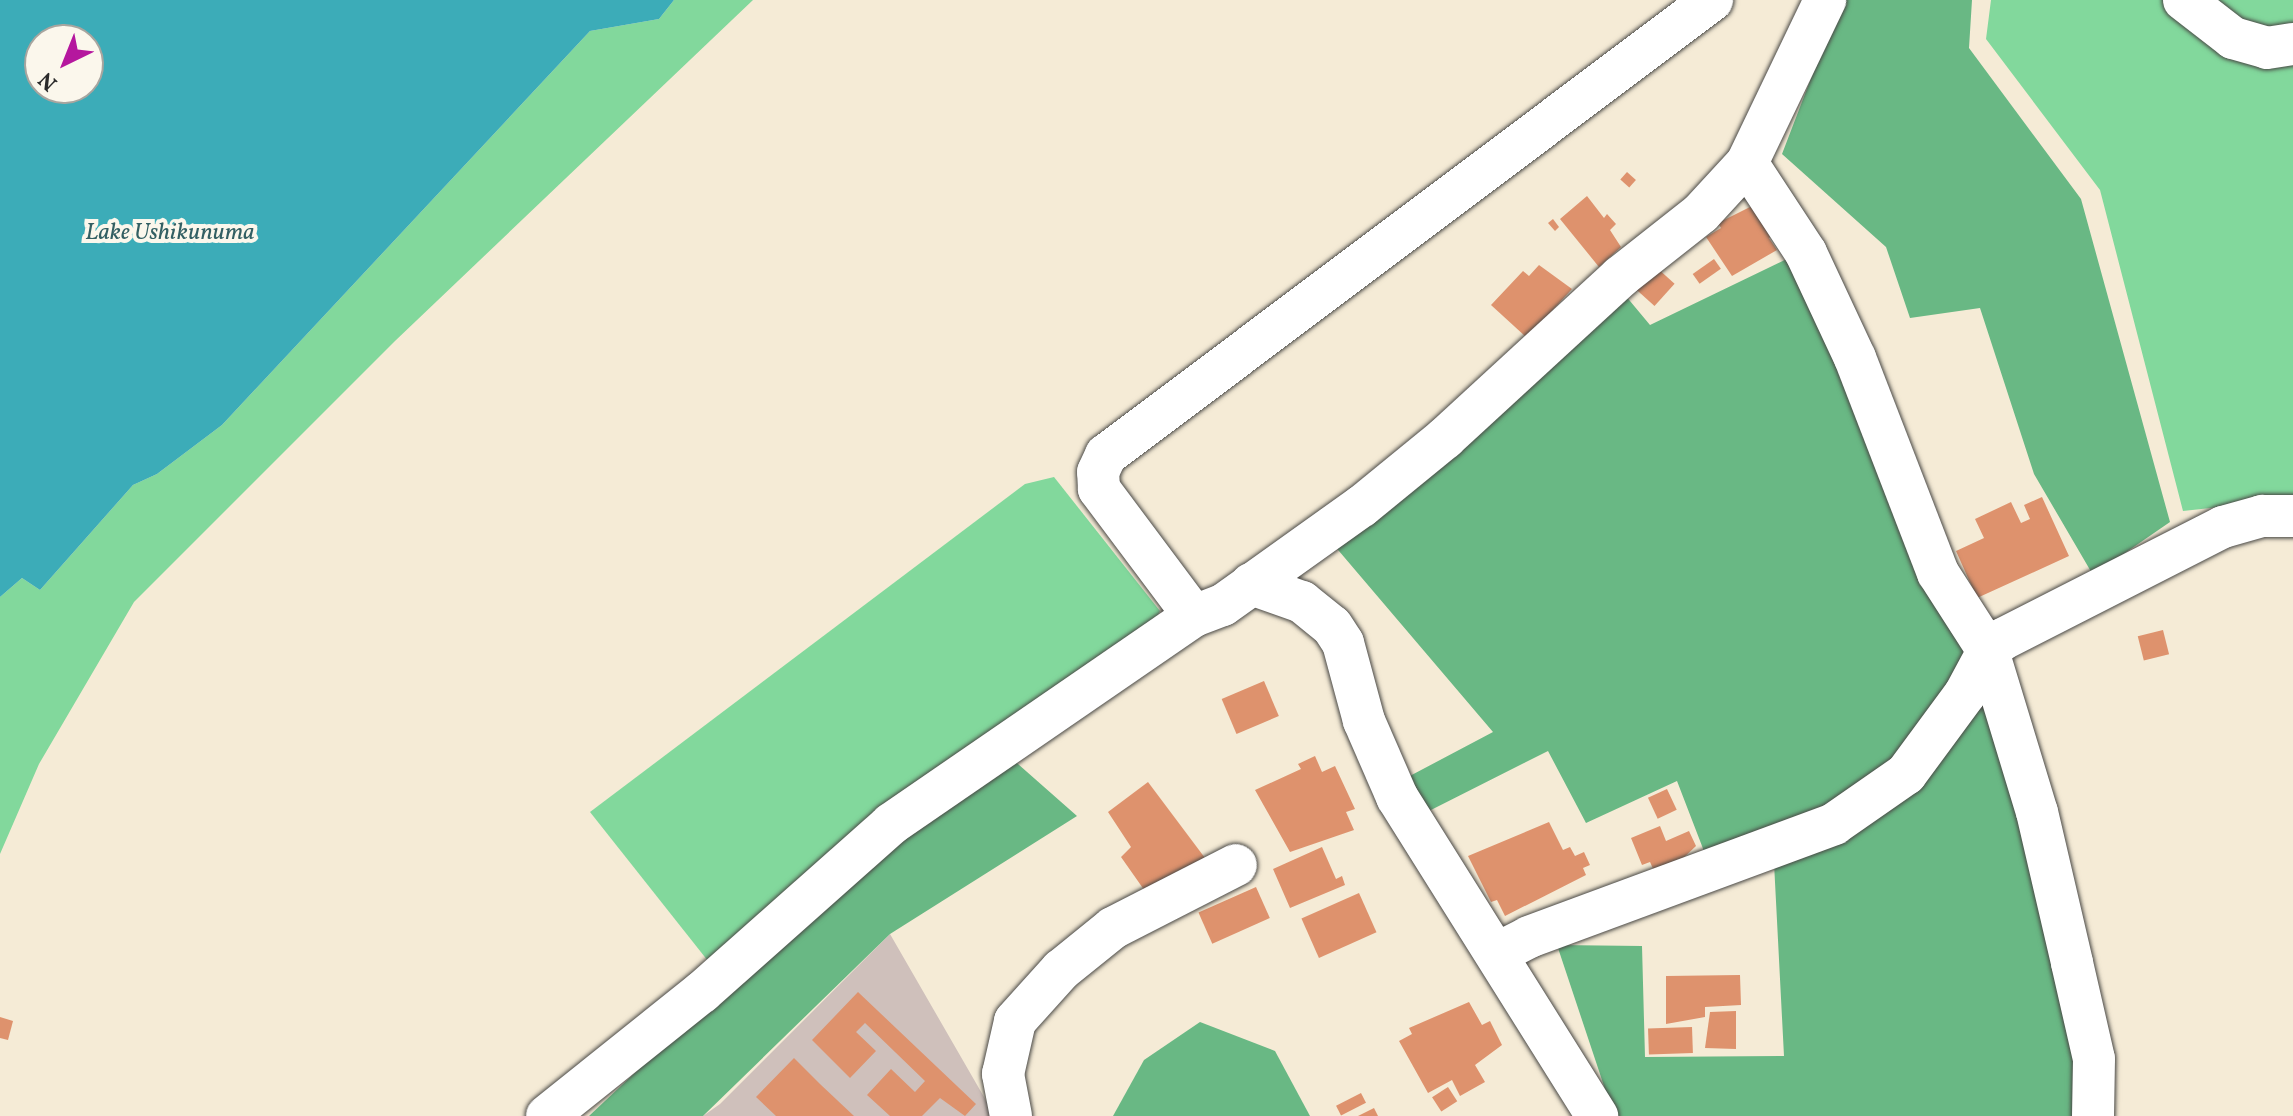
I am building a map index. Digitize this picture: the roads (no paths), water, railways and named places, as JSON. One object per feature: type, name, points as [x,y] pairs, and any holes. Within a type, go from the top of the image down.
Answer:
[{"type":"street","points":[[1194,616],[1099,489],[1098,472],[1106,455],[1712,0]]},
{"type":"street","points":[[547,1116],[702,992],[891,824],[1194,616],[1223,605],[1362,506],[1445,438],[1620,277],[1701,213],[1747,163],[1825,0]]},
{"type":"street","points":[[2184,0],[2233,38],[2267,48],[2293,44]]},
{"type":"street","points":[[1747,163],[1806,253],[1855,358],[1938,573],[1988,651],[2037,812],[2094,1059],[2093,1116]]},
{"type":"street","points":[[1498,953],[1529,937],[1834,824],[1882,796],[1929,750],[1988,651],[2223,527],[2262,516],[2293,516]]},
{"type":"street","points":[[1251,584],[1302,602],[1332,626],[1343,643],[1364,721],[1397,797],[1498,953],[1597,1116]]},
{"type":"street","points":[[1011,1116],[1003,1074],[1015,1021],[1061,970],[1113,928],[1236,865]]},
{"type":"water","name":"Lake Ushikunuma","points":[[0,0],[674,0],[659,19],[590,31],[222,425],[157,474],[133,485],[40,590],[22,578],[0,597]]}]
